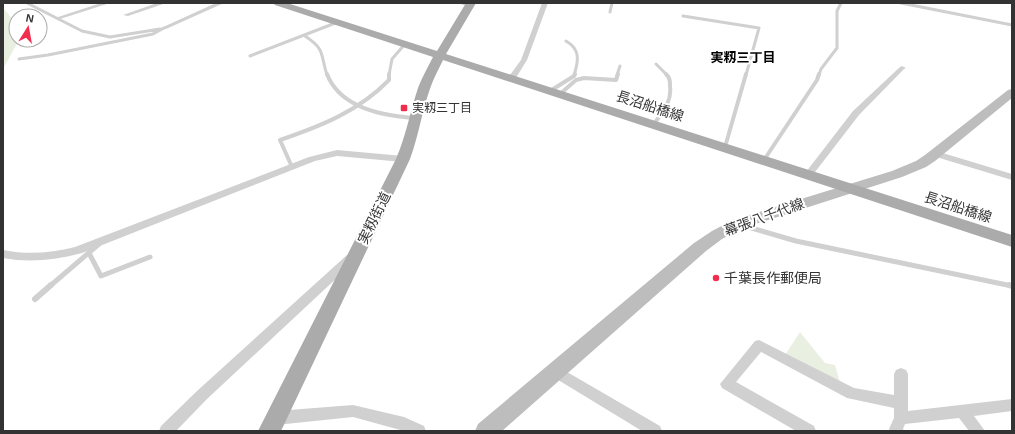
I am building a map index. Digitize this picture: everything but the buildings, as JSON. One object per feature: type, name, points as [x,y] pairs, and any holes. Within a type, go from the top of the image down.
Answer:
[{"type":"main road","name":"長沼船橋線","points":[[283,4],[1012,241]]},
{"type":"main road","name":"実籾街道","points":[[272,424],[403,159],[411,139],[415,118],[425,86],[440,54],[467,4]]},
{"type":"main road","name":"幕張八千代線","points":[[486,431],[700,247],[717,235],[738,224],[911,169],[936,154],[1012,92]]},
{"type":"street","points":[[58,18],[107,3]]},
{"type":"street","points":[[126,15],[163,3]]},
{"type":"street","points":[[164,28],[221,3]]},
{"type":"street","points":[[511,79],[520,68],[524,60],[545,3]]},
{"type":"street","points":[[809,174],[856,114],[902,68]]},
{"type":"street","points":[[3,254],[31,258],[60,256],[312,159],[337,153],[403,159]]},
{"type":"street","points":[[936,154],[1012,177]]},
{"type":"street","points":[[166,431],[214,384],[358,252]]},
{"type":"street","points":[[809,431],[727,384],[759,345],[852,394],[902,403]]},
{"type":"street","points":[[555,371],[654,431]]},
{"type":"street","points":[[897,431],[896,429],[901,418],[901,374]]},
{"type":"street","points":[[901,418],[1012,405]]},
{"type":"street","points":[[272,424],[353,411],[404,424],[419,431]]},
{"type":"street","points":[[962,411],[978,431]]},
{"type":"lane","points":[[610,12],[612,3]]},
{"type":"lane","points":[[764,160],[817,80],[821,69],[837,48],[837,11],[842,3]]},
{"type":"lane","points":[[901,3],[1012,24]]},
{"type":"lane","points":[[31,4],[82,31],[110,38],[164,28]]},
{"type":"lane","points":[[683,16],[759,28],[725,147]]},
{"type":"lane","points":[[250,56],[306,36],[338,22]]},
{"type":"lane","points":[[19,59],[48,55],[153,34],[164,28]]},
{"type":"lane","points":[[306,36],[317,43],[323,52],[329,79],[334,87],[358,106],[396,118],[415,118]]},
{"type":"lane","points":[[555,93],[574,76],[577,67],[578,53],[573,44],[566,41]]},
{"type":"lane","points":[[292,167],[280,140],[317,128],[358,106],[380,90],[389,80],[392,57],[405,44]]},
{"type":"lane","points":[[654,124],[670,101],[671,92],[669,77],[656,64]]},
{"type":"lane","points":[[555,93],[576,80],[584,78],[606,81],[616,80],[620,66]]},
{"type":"lane","points":[[738,224],[796,241],[1012,286]]},
{"type":"lane","points":[[35,299],[104,240]]},
{"type":"lane","points":[[89,253],[101,276],[150,257]]},
{"type":"green space","points":[[3,8],[8,14],[8,48],[15,48],[3,69]]},
{"type":"green space","points":[[800,332],[825,363],[835,365],[841,386],[785,355]]},
{"type":"place","name":"実籾三丁目","points":[[404,108]]},
{"type":"place","name":"千葉長作郵便局","points":[[716,278]]},
{"type":"district","name":"実籾三丁目","points":[[743,57]]}]
